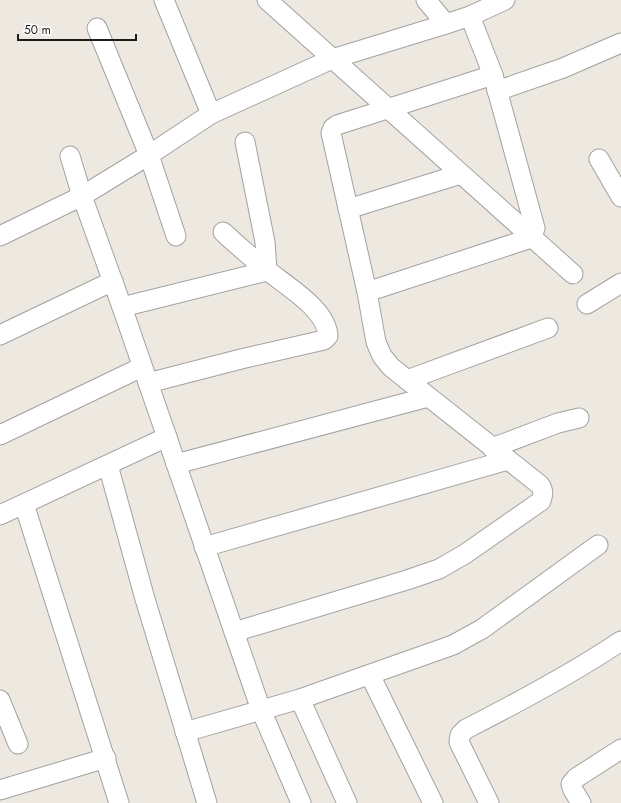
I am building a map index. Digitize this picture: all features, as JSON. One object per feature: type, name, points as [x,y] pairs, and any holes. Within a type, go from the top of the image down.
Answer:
[{"type":"street","points":[[164,0],[211,114]]},
{"type":"street","points":[[426,0],[446,24]]},
{"type":"street","points":[[0,236],[82,196],[149,155],[211,114],[332,59],[470,16],[505,0]]},
{"type":"street","points":[[277,3],[332,59],[573,274]]},
{"type":"street","points":[[367,292],[528,239],[535,232],[495,83],[470,16]]},
{"type":"street","points":[[97,28],[149,155],[176,236]]},
{"type":"street","points":[[234,632],[439,569],[466,554],[541,501],[542,498],[542,489],[540,485],[391,367],[382,356],[376,342],[367,292],[331,133],[333,128],[337,125],[388,109],[563,68],[621,43]]},
{"type":"street","points":[[245,142],[265,242],[267,271]]},
{"type":"street","points":[[70,156],[82,196],[167,436],[261,710],[301,803]]},
{"type":"street","points":[[599,160],[621,197]]},
{"type":"street","points":[[348,208],[461,174]]},
{"type":"street","points":[[0,435],[145,375],[241,359],[324,340],[328,336],[328,330],[326,324],[316,312],[297,294],[267,271],[223,232]]},
{"type":"street","points":[[122,307],[267,271]]},
{"type":"street","points":[[0,335],[113,281]]},
{"type":"street","points":[[587,304],[621,283]]},
{"type":"street","points":[[407,380],[548,328]]},
{"type":"street","points":[[176,464],[428,397]]},
{"type":"street","points":[[492,448],[579,418]]},
{"type":"street","points":[[0,515],[167,436]]},
{"type":"street","points":[[204,547],[508,460]]},
{"type":"street","points":[[108,465],[207,803]]},
{"type":"street","points":[[24,504],[120,803]]},
{"type":"street","points":[[185,732],[300,699],[453,644],[482,628],[598,545]]},
{"type":"street","points":[[489,803],[459,742],[460,734],[466,728],[519,702],[584,665],[621,641]]},
{"type":"street","points":[[370,675],[433,803]]},
{"type":"street","points":[[300,699],[346,803]]},
{"type":"street","points":[[0,700],[18,744]]},
{"type":"street","points":[[581,803],[573,790],[572,784],[576,778],[621,749]]},
{"type":"street","points":[[0,790],[106,758]]}]
